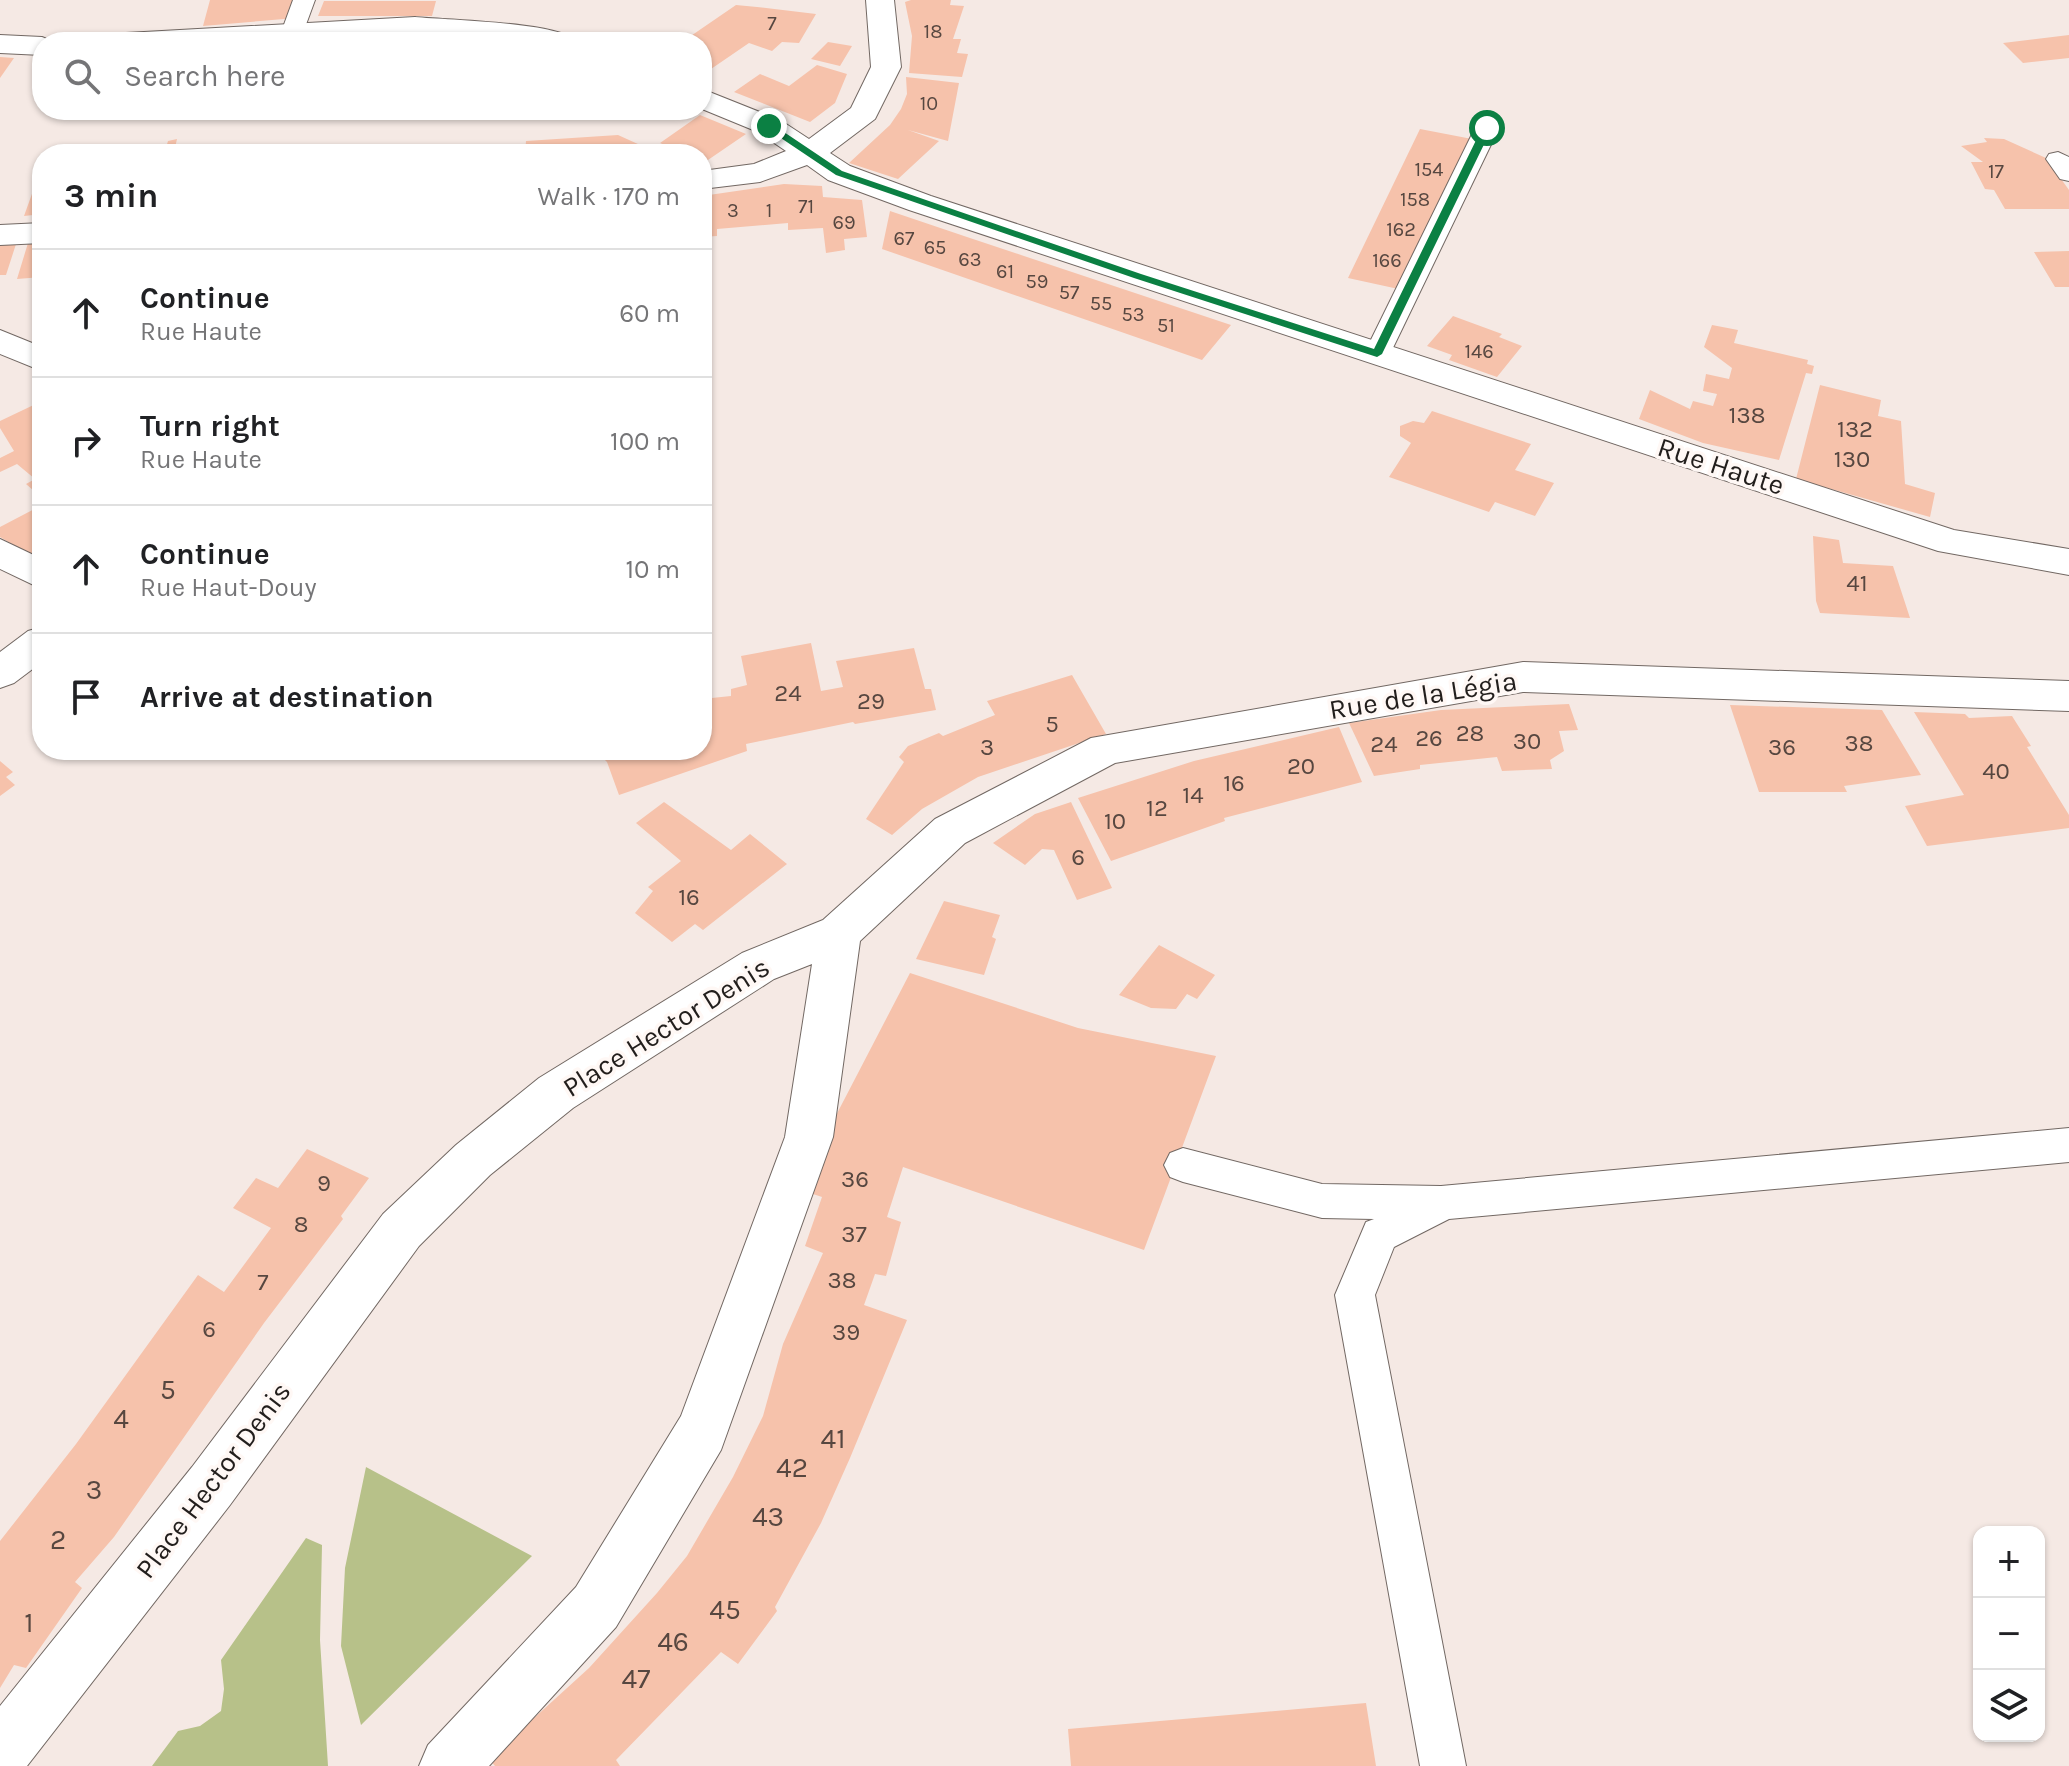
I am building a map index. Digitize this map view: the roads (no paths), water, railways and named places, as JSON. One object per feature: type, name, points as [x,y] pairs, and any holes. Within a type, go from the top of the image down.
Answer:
[{"type":"street","points":[[712,179],[760,173],[810,153],[864,113],[886,67],[880,0]]},
{"type":"street","points":[[265,32],[415,26],[488,32]]},
{"type":"street","points":[[0,44],[32,46]]},
{"type":"street","name":"Rue Haute","points":[[712,102],[769,126],[839,173],[920,203],[1951,542],[2069,562]]},
{"type":"street","points":[[0,235],[32,233]]},
{"type":"street","points":[[0,341],[32,355]]},
{"type":"street","points":[[0,552],[32,570]]},
{"type":"street","points":[[0,673],[32,649]]},
{"type":"street","name":"Rue de la Légia","points":[[839,933],[950,831],[1106,749],[1523,677],[2069,696]]},
{"type":"street","points":[[449,1766],[596,1607],[702,1431],[809,1137],[839,933]]},
{"type":"street","name":"Place Hector Denis","points":[[0,1753],[211,1486],[401,1230],[452,1180],[569,1085],[758,966],[839,933]]},
{"type":"lane","points":[[293,30],[304,0]]},
{"type":"lane","points":[[1377,354],[1487,128]]},
{"type":"lane","points":[[1183,1165],[1322,1201],[1444,1202],[2069,1145]]},
{"type":"lane","points":[[1443,1766],[1355,1295],[1380,1235],[1444,1202]]}]
